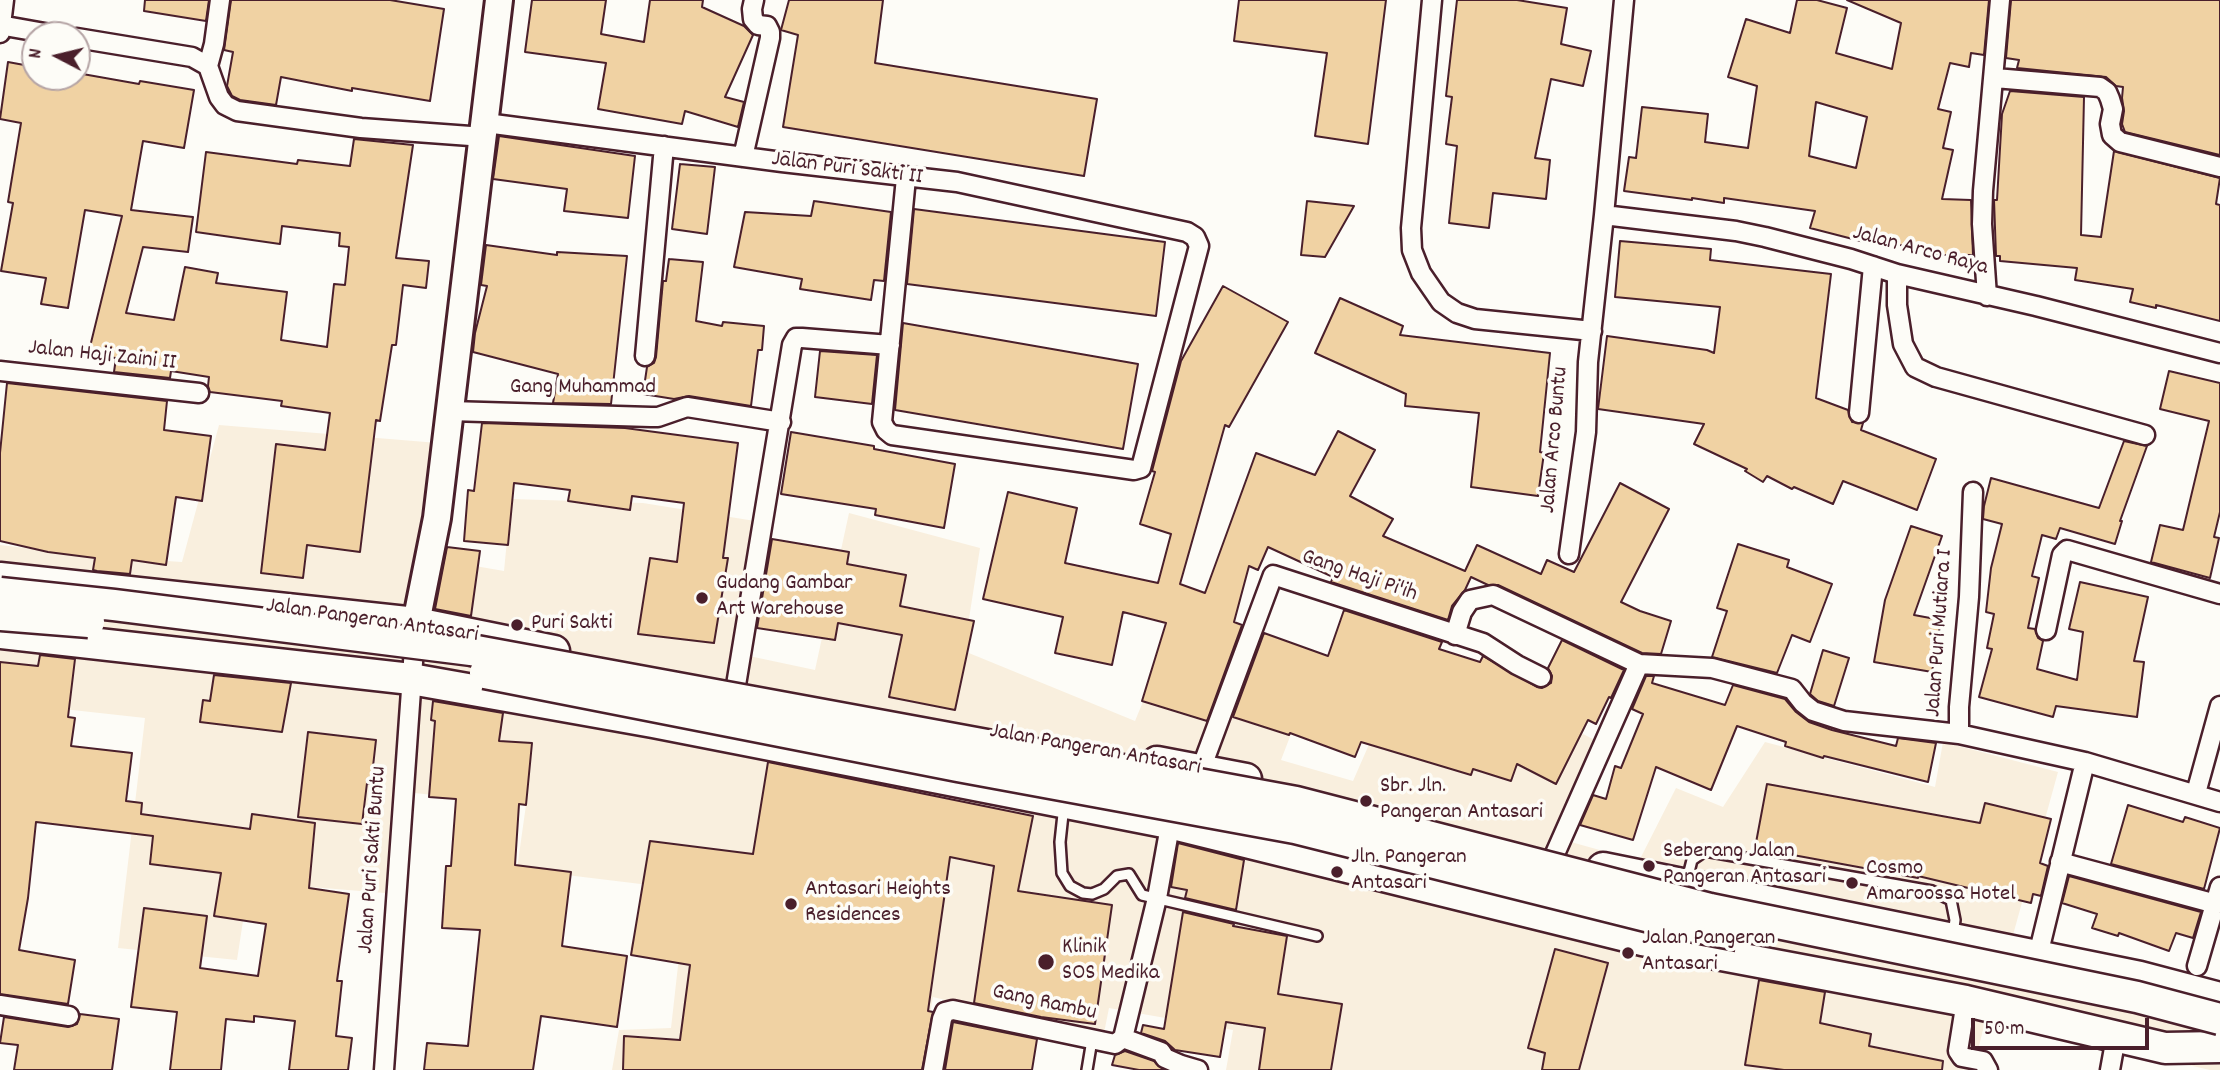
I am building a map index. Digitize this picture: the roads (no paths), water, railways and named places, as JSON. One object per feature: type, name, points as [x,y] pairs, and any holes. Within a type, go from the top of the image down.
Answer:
[{"type":"main road","name":"Jalan Pangeran Antasari","points":[[0,578],[416,623],[726,684],[1192,768],[1292,789],[1554,856],[2140,977],[2220,998]]},
{"type":"main road","points":[[0,593],[471,650],[1282,799],[1710,909],[2123,994],[2220,1019]]},
{"type":"main road","points":[[0,615],[114,625],[466,670],[958,766],[1295,828],[1674,922],[1845,955],[2177,1027],[2220,1045]]},
{"type":"main road","points":[[0,633],[412,666],[708,733],[1170,823],[1642,940],[1966,1001],[2165,1048],[2220,1045]]},
{"type":"main road","points":[[708,733],[726,684]]},
{"type":"street","points":[[4,0],[0,28],[21,31]]},
{"type":"street","points":[[91,40],[192,57],[208,66],[220,0]]},
{"type":"street","points":[[412,666],[416,623],[437,518],[499,0]]},
{"type":"street","points":[[743,157],[770,32],[767,26],[758,25],[753,19],[754,0]]},
{"type":"street","points":[[1432,0],[1411,228],[1412,250],[1421,273],[1441,302],[1457,313],[1475,319],[1592,331],[1624,0]]},
{"type":"street","points":[[1987,296],[1982,224],[1983,191],[2000,0]]},
{"type":"street","name":"Jalan Puri Sakti II","points":[[208,66],[225,105],[237,111],[361,128],[485,130],[664,146],[906,178],[957,182],[1187,232],[1195,237],[1199,246],[1141,468],[1138,470],[892,435],[882,422],[890,345]]},
{"type":"street","points":[[1995,78],[2099,87],[2107,92],[2110,99],[2113,109],[2110,124],[2112,135],[2120,142],[2220,167]]},
{"type":"street","points":[[645,356],[664,146]]},
{"type":"street","points":[[726,684],[781,422],[790,354],[796,338],[890,345],[906,178]]},
{"type":"street","name":"Jalan Arco Raya","points":[[1604,215],[1737,231],[1897,274],[2220,353]]},
{"type":"street","points":[[1859,413],[1873,266]]},
{"type":"street","points":[[1897,274],[1897,305],[1903,344],[1915,367],[1936,377],[2145,435]]},
{"type":"street","name":"Jalan Arco Buntu","points":[[1569,554],[1586,432],[1588,362],[1592,331]]},
{"type":"street","name":"Jalan Haji Zaini II","points":[[0,371],[199,393]]},
{"type":"street","name":"Gang Muhammad","points":[[450,411],[659,417],[687,407],[781,422]]},
{"type":"street","name":"Jalan Puri Mutiara I","points":[[1973,492],[1959,734],[2085,762],[2220,802]]},
{"type":"street","points":[[2046,630],[2062,555],[2067,550],[2220,594]]},
{"type":"street","name":"Gang Haji Pi'ih","points":[[1192,768],[1273,575],[1483,643],[1541,677]]},
{"type":"street","points":[[1455,635],[1462,611],[1471,600],[1493,595],[1639,664],[1712,668],[1792,689],[1813,711],[1854,723],[1959,734]]},
{"type":"street","points":[[1554,856],[1639,664]]},
{"type":"street","name":"Jalan Puri Sakti Buntu","points":[[384,1070],[412,666]]},
{"type":"street","points":[[2196,793],[2220,706]]},
{"type":"street","points":[[2040,947],[2085,762]]},
{"type":"street","name":"Gang Rambu","points":[[933,1070],[942,1019],[945,1012],[953,1010],[1115,1044],[1123,1038],[1157,898],[1170,823],[1192,768]]},
{"type":"street","points":[[2060,862],[2218,895],[2197,966]]},
{"type":"street","points":[[1966,1001],[1958,1051],[1962,1057],[1983,1061],[1988,1070]]},
{"type":"street","points":[[0,1005],[69,1016]]},
{"type":"street","points":[[2110,1070],[2116,1037]]},
{"type":"street","points":[[1123,1038],[1198,1070]]},
{"type":"lane","points":[[1064,803],[1060,858],[1062,873],[1070,886],[1083,893],[1092,894],[1104,889],[1117,876],[1129,874],[1142,895],[1317,936]]},
{"type":"lane","points":[[1686,885],[1692,860],[1705,851],[1931,891],[1951,900],[1955,920],[1952,939]]},
{"type":"lane","points":[[1087,1070],[1092,1040]]},
{"type":"place","name":"Gudang Gambar Art Warehouse","points":[[702,598]]},
{"type":"place","name":"Puri Sakti","points":[[517,625]]},
{"type":"place","name":"Sbr. Jln. Pangeran Antasari","points":[[1366,801]]},
{"type":"place","name":"Seberang Jalan Pangeran Antasari","points":[[1649,866]]},
{"type":"place","name":"Jln. Pangeran Antasari","points":[[1337,872]]},
{"type":"place","name":"Cosmo Amaroossa Hotel","points":[[1852,883]]},
{"type":"place","name":"Antasari Heights Residences","points":[[791,904]]},
{"type":"place","name":"Jalan Pangeran Antasari","points":[[1628,953]]},
{"type":"place","name":"Klinik SOS Medika","points":[[1046,962]]}]
